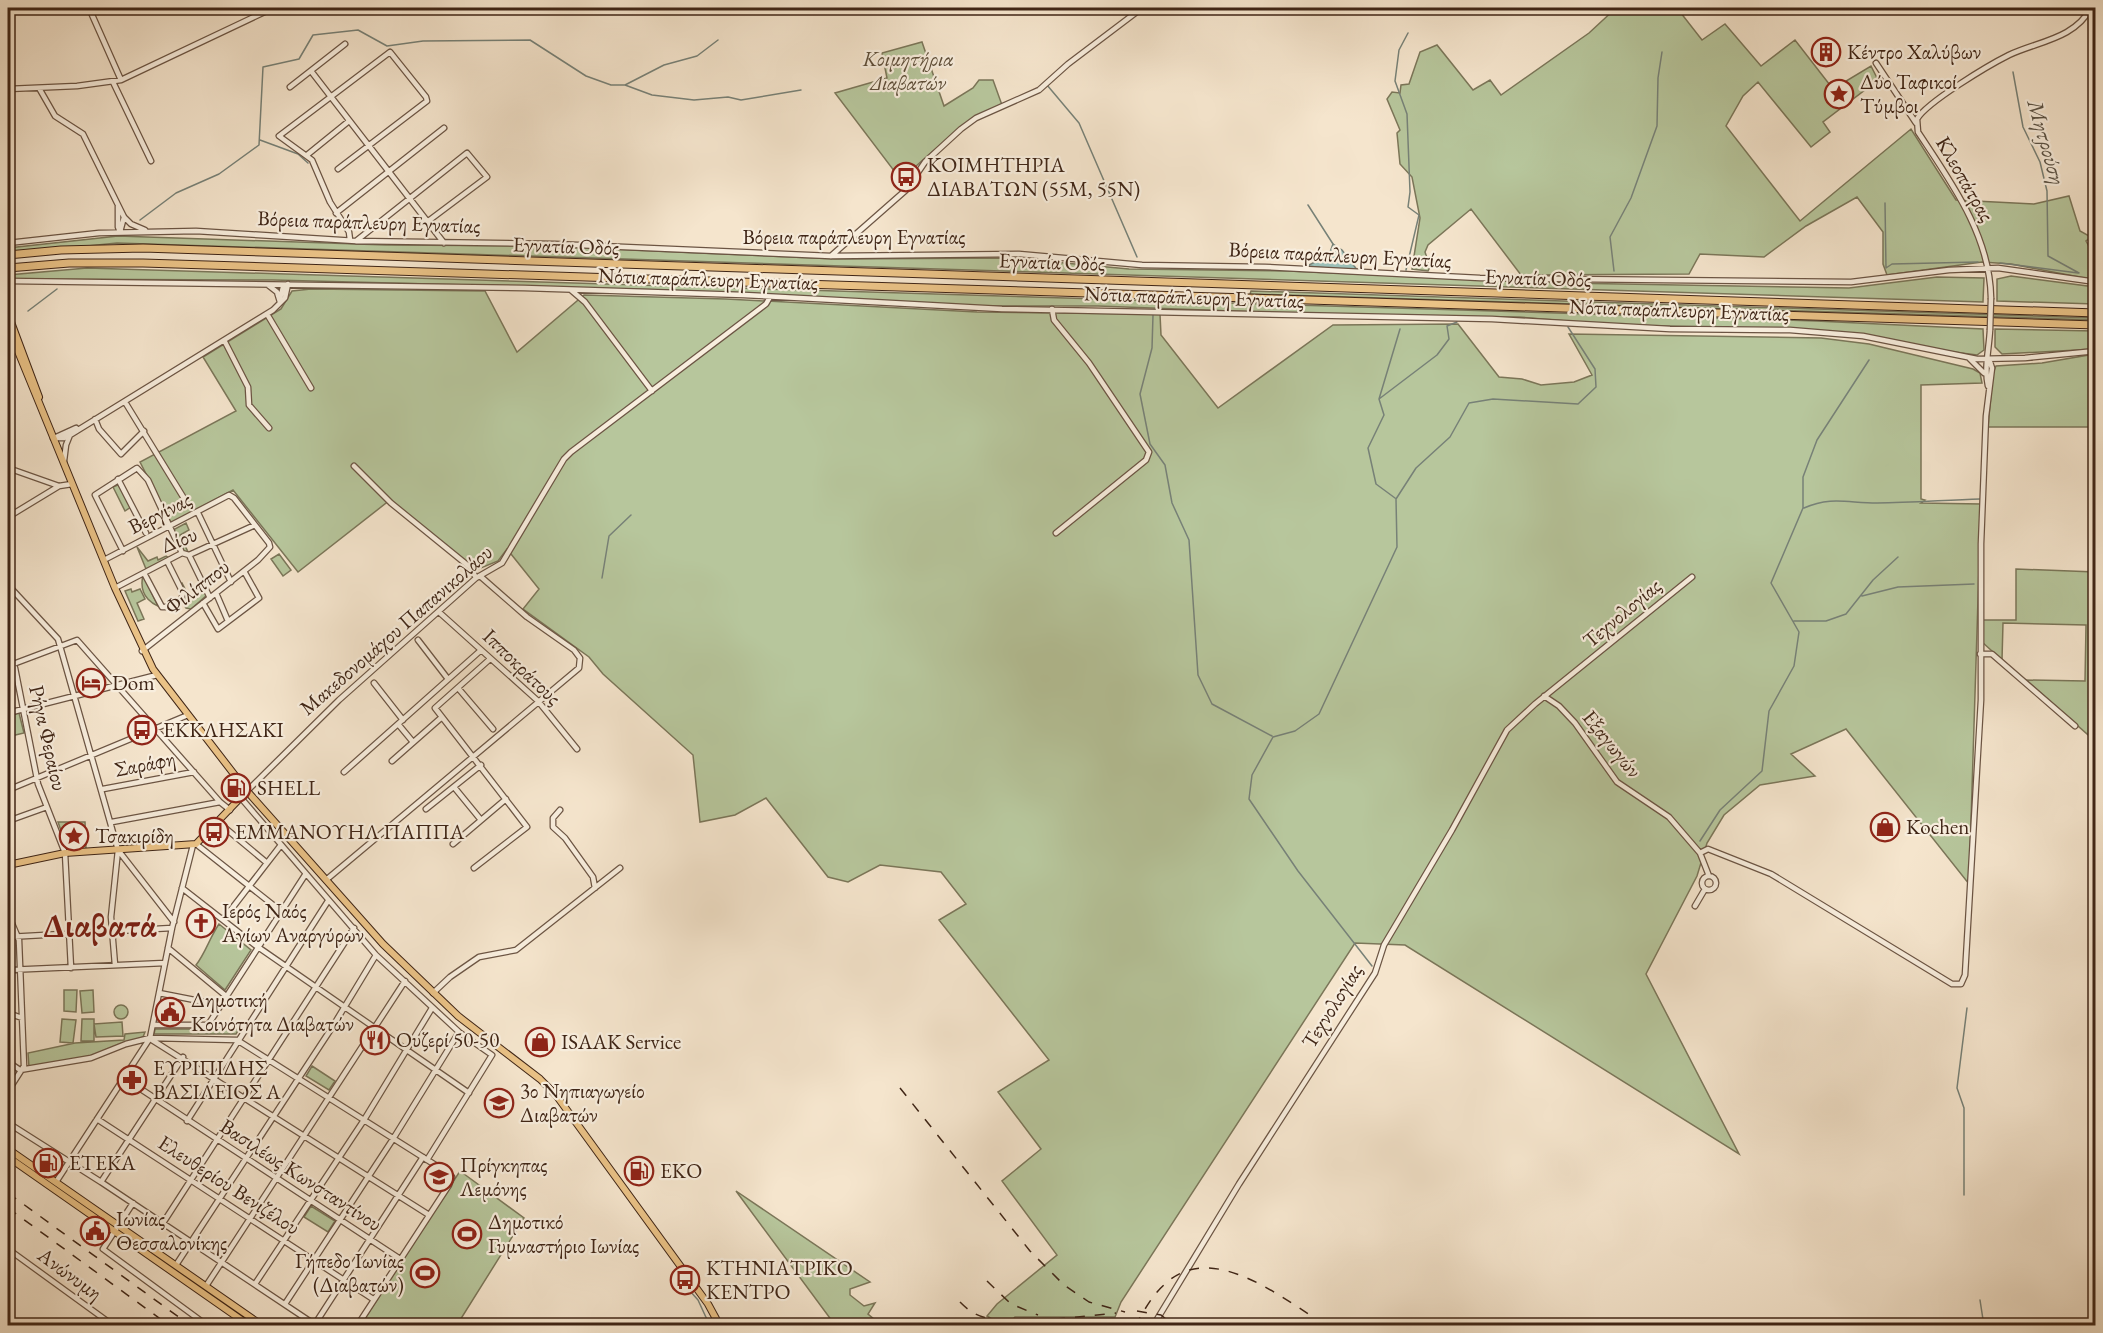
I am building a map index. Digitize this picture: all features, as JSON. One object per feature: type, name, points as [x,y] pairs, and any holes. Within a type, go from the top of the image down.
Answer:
[{"type":"highway","name":"Εγνατία Οδός","points":[[8,255],[109,248],[155,248],[2096,313]]},
{"type":"highway","name":"Εγνατία Οδός","points":[[8,268],[69,263],[155,263],[2096,325]]},
{"type":"main road","points":[[8,314],[37,386],[43,412]]},
{"type":"main road","points":[[8,327],[115,588],[142,651],[157,675],[244,793],[383,944],[462,1020],[540,1079],[556,1095],[702,1295],[720,1326]]},
{"type":"main road","points":[[8,865],[65,853],[195,845],[244,793]]},
{"type":"main road","points":[[8,1149],[250,1326]]},
{"type":"main road","points":[[8,1157],[176,1265],[263,1326]]},
{"type":"street","points":[[88,8],[121,80]]},
{"type":"street","points":[[8,90],[121,80],[273,8]]},
{"type":"street","points":[[831,256],[906,190],[925,162],[961,129],[976,118],[1039,90],[1075,58],[1142,8]]},
{"type":"street","name":"Κλεοπάτρας","points":[[1989,358],[1991,298],[1988,269],[1974,222],[1918,132],[1916,123],[1918,116],[2005,58],[2072,30],[2084,20],[2091,8]]},
{"type":"street","points":[[290,87],[345,44]]},
{"type":"street","points":[[338,170],[427,101],[390,52],[280,134],[281,140],[307,155],[321,178],[336,213],[353,240],[467,153],[487,177],[427,222]]},
{"type":"street","points":[[1876,63],[1916,123]]},
{"type":"street","points":[[311,71],[444,243]]},
{"type":"street","points":[[113,82],[151,161]]},
{"type":"street","points":[[39,88],[55,116],[83,134],[124,217],[131,224],[151,231]]},
{"type":"street","points":[[307,155],[349,122]]},
{"type":"street","points":[[336,213],[444,128]]},
{"type":"street","points":[[118,206],[120,232]]},
{"type":"street","points":[[120,232],[124,217]]},
{"type":"street","name":"Βόρεια παράπλευρη Εγνατίας","points":[[8,243],[120,232],[207,231],[353,240],[565,244],[831,256],[1019,254],[1142,265],[1265,267],[1438,277],[1851,282],[1988,269],[2096,282]]},
{"type":"street","points":[[8,281],[266,283],[277,292],[280,303]]},
{"type":"street","name":"Νότια παράπλευρη Εγνατίας","points":[[266,283],[770,297],[954,308],[1512,320],[1640,328],[1815,331],[1878,339],[1966,357],[2006,359],[2096,351]]},
{"type":"street","points":[[53,438],[62,439],[70,435],[267,314],[286,296],[288,284]]},
{"type":"street","points":[[571,290],[585,302],[652,391]]},
{"type":"street","name":"Μακεδονομάχου Παπανικολάου","points":[[244,793],[339,700],[478,577],[502,563],[564,459],[766,304],[770,297]]},
{"type":"street","points":[[1052,309],[1054,320],[1089,363],[1149,452],[1146,460],[1056,533]]},
{"type":"street","points":[[267,314],[311,388]]},
{"type":"street","points":[[224,340],[248,387],[249,405],[269,428]]},
{"type":"street","points":[[1966,357],[1978,364],[1986,375]]},
{"type":"street","points":[[1989,358],[1992,371]]},
{"type":"street","points":[[1988,388],[1986,375],[1989,358]]},
{"type":"street","points":[[1705,889],[1711,890],[1716,885],[1715,879],[1709,876],[1700,853],[1708,849],[1771,874],[1952,984],[1961,984],[1966,963],[1981,700],[1981,544],[1988,388],[1992,371],[1997,363],[2006,359]]},
{"type":"street","points":[[125,402],[185,500]]},
{"type":"street","points":[[94,419],[99,429],[121,454],[144,432]]},
{"type":"street","points":[[53,438],[79,428]]},
{"type":"street","points":[[64,464],[66,445],[70,435]]},
{"type":"street","points":[[326,880],[574,673],[579,668],[580,658],[478,577],[471,568],[391,503],[354,466]]},
{"type":"street","points":[[8,468],[59,486]]},
{"type":"street","points":[[123,551],[95,495],[134,468],[141,470],[182,553]]},
{"type":"street","points":[[118,478],[146,533]]},
{"type":"street","points":[[8,517],[59,486],[72,484]]},
{"type":"street","name":"Βεργίνας","points":[[104,560],[231,495],[255,525]]},
{"type":"street","points":[[198,513],[231,582]]},
{"type":"street","name":"Δίου","points":[[115,588],[182,553],[189,555],[255,525]]},
{"type":"street","name":"Φιλίππου","points":[[142,651],[231,582],[270,547],[255,525]]},
{"type":"street","points":[[189,555],[210,598]]},
{"type":"street","points":[[144,573],[159,604],[169,607],[181,601],[183,593],[167,561]]},
{"type":"street","points":[[203,603],[218,629],[259,598],[244,571]]},
{"type":"street","name":"Τεχνολογίας","points":[[1154,1326],[1239,1184],[1375,973],[1384,945],[1452,830],[1507,730],[1534,704],[1692,577]]},
{"type":"street","points":[[8,585],[51,631],[60,645],[103,789],[118,850],[112,932],[115,966]]},
{"type":"street","points":[[216,593],[228,621]]},
{"type":"street","name":"Ιπποκράτους","points":[[440,613],[538,702],[577,749]]},
{"type":"street","points":[[10,665],[77,640],[220,802],[230,810]]},
{"type":"street","points":[[418,640],[448,680]]},
{"type":"street","points":[[344,772],[480,651]]},
{"type":"street","points":[[1980,654],[1992,654],[2075,726]]},
{"type":"street","name":"Ρήγα Φεραίου","points":[[8,655],[24,709],[37,779],[65,853],[71,968]]},
{"type":"street","points":[[435,708],[490,659]]},
{"type":"street","points":[[8,713],[157,675]]},
{"type":"street","points":[[374,683],[413,742]]},
{"type":"street","points":[[458,688],[493,729]]},
{"type":"street","name":"Εξαγωγών","points":[[1544,696],[1559,706],[1575,723],[1617,782],[1668,817],[1700,853]]},
{"type":"street","points":[[427,698],[527,827],[474,868]]},
{"type":"street","points":[[8,789],[188,715]]},
{"type":"street","points":[[392,760],[442,717]]},
{"type":"street","points":[[426,810],[481,765]]},
{"type":"street","name":"Σαράφη","points":[[103,789],[194,772]]},
{"type":"street","points":[[454,787],[481,820]]},
{"type":"street","points":[[8,1123],[316,1325],[369,1239],[425,1159],[492,1055],[459,1032],[376,954],[305,875],[244,793]]},
{"type":"street","points":[[453,844],[506,799]]},
{"type":"street","points":[[112,822],[220,802]]},
{"type":"street","points":[[8,821],[47,807]]},
{"type":"street","points":[[560,810],[553,818],[553,827],[565,838],[593,877],[595,888]]},
{"type":"street","points":[[218,822],[267,863]]},
{"type":"street","points":[[223,920],[250,888],[281,844]]},
{"type":"street","points":[[56,1182],[150,1038],[173,925],[195,845],[282,912]]},
{"type":"street","points":[[118,850],[173,925]]},
{"type":"street","points":[[434,993],[450,977],[478,957],[516,950],[620,868]]},
{"type":"street","points":[[208,1025],[305,875]]},
{"type":"street","points":[[1705,889],[1702,882],[1709,876]]},
{"type":"street","points":[[182,888],[258,947],[469,1093]]},
{"type":"street","points":[[1695,906],[1705,889]]},
{"type":"street","points":[[187,1121],[246,1025],[328,901]]},
{"type":"street","points":[[8,914],[18,937],[24,1066],[8,1091]]},
{"type":"street","points":[[8,938],[112,932],[173,925]]},
{"type":"street","points":[[163,1223],[354,928]]},
{"type":"street","points":[[168,948],[226,996]]},
{"type":"street","points":[[176,1265],[274,1116],[376,954]]},
{"type":"street","points":[[8,970],[165,963]]},
{"type":"street","points":[[206,1286],[405,981]]},
{"type":"street","points":[[159,993],[220,1005]]},
{"type":"street","points":[[255,1284],[364,1120],[432,1008]]},
{"type":"street","points":[[8,1013],[22,1018]]},
{"type":"street","points":[[153,1025],[246,1025]]},
{"type":"street","points":[[285,1304],[459,1032]]},
{"type":"street","points":[[150,1038],[429,1215]]},
{"type":"street","points":[[8,1062],[20,1070],[91,1058],[126,1044],[150,1038],[237,1040],[451,1176],[451,1181],[357,1326]]},
{"type":"street","points":[[101,1182],[183,1057]]},
{"type":"street","name":"Βασιλέως Κωνσταντίνου","points":[[124,1078],[400,1259]]},
{"type":"street","name":"Ελευθερίου Βενιζέλου","points":[[97,1119],[373,1299]]},
{"type":"street","points":[[133,1203],[103,1249],[208,1326]]},
{"type":"street","name":"Ανώνυμη","points":[[8,1249],[114,1326]]},
{"type":"green space","points":[[1616,8],[1677,8],[1702,40],[1725,24],[1761,66],[1795,40],[1833,89],[1871,66],[1878,80],[1823,122],[1830,132],[1811,147],[1758,82],[1743,96],[1726,126],[1800,221],[1911,129],[1956,200],[2034,204],[2069,196],[2080,231],[2091,237],[2086,241],[2095,257],[2095,280],[2011,264],[1982,262],[1887,275],[1883,264],[1883,232],[1857,197],[1806,226],[1764,257],[1700,254],[1689,274],[1521,275],[1471,209],[1428,245],[1425,252],[1430,267],[1428,271],[1412,269],[1420,218],[1412,177],[1400,164],[1397,133],[1400,130],[1387,99],[1392,92],[1400,93],[1401,85],[1409,84],[1420,52],[1437,45],[1473,90],[1490,80],[1501,95],[1589,33]]},
{"type":"green space","name":"Κοιμητήρια Διαβατών","points":[[922,42],[944,106],[973,88],[979,80],[993,80],[1002,105],[961,129],[901,180],[835,93],[887,78],[882,53]]},
{"type":"green space","points":[[118,236],[386,245],[542,246],[836,259],[1010,258],[1129,269],[1288,271],[1563,283],[1849,288],[1937,277],[1984,278],[1983,302],[117,243],[8,254],[8,248]]},
{"type":"green space","points":[[87,268],[1816,321],[1983,329],[1984,350],[1977,355],[1938,350],[1884,338],[1801,329],[1615,325],[1519,317],[1396,317],[1098,306],[967,306],[667,290],[273,280],[8,279],[8,275]]},
{"type":"green space","points":[[2011,276],[2095,287],[2095,304],[1997,301],[1997,279]]},
{"type":"green space","points":[[311,289],[485,291],[517,352],[584,295],[726,299],[977,312],[1160,314],[1161,335],[1218,408],[1333,325],[1458,324],[1499,377],[1522,379],[1541,385],[1574,382],[1592,375],[1569,334],[1821,338],[1869,344],[1973,369],[1980,373],[1982,383],[1921,385],[1921,499],[1925,500],[1921,503],[1981,504],[1969,884],[1846,729],[1791,754],[1815,776],[1760,785],[1724,815],[1707,843],[1697,876],[1646,974],[1739,1154],[1405,945],[1355,943],[1121,1302],[1115,1317],[1015,1317],[1008,1325],[1001,1325],[987,1316],[997,1304],[1057,1255],[1002,1181],[1041,1149],[998,1092],[1049,1060],[939,920],[966,904],[941,872],[880,865],[848,882],[828,877],[766,798],[735,815],[700,822],[693,755],[603,674],[589,657],[523,609],[539,589],[507,549],[498,561],[476,570],[390,500],[298,572],[233,490],[171,523],[140,462],[236,411],[203,357],[281,309],[292,291]]},
{"type":"green space","points":[[1251,291],[2095,318],[2096,320],[1250,294]]},
{"type":"green space","points":[[1995,329],[2095,331],[2095,349],[2002,354],[1995,347]]},
{"type":"green space","points":[[2095,354],[2095,432],[2094,427],[1988,427],[1993,373],[1996,366],[2042,363]]},
{"type":"green space","points":[[120,484],[131,507],[125,511],[113,487]]},
{"type":"green space","points":[[186,523],[189,530],[180,535],[188,552],[184,551],[173,530]]},
{"type":"green space","points":[[137,547],[148,561],[157,557],[158,560],[166,556],[169,558],[146,569]]},
{"type":"green space","points":[[279,554],[291,570],[283,576],[271,559]]},
{"type":"green space","points":[[2016,569],[2095,572],[2095,741],[2026,680],[2085,681],[2086,625],[2003,623],[2002,660],[1982,642],[1981,620],[2016,620]]},
{"type":"green space","points":[[143,575],[157,604],[161,607],[153,603],[145,595]]},
{"type":"green space","points":[[182,583],[190,598],[200,592],[197,585],[201,583],[207,595],[191,609],[186,608],[182,601],[180,584]]},
{"type":"green space","points":[[131,589],[132,592],[140,589],[145,599],[137,603],[144,619],[138,621],[125,591]]},
{"type":"green space","points":[[182,604],[172,610],[163,608]]},
{"type":"green space","points":[[19,713],[24,733],[11,736],[8,716]]},
{"type":"green space","name":"Τσακιρίδη","points":[[58,822],[85,822],[86,849],[68,851]]},
{"type":"green space","points":[[219,924],[251,950],[225,990],[196,965]]},
{"type":"green space","points":[[64,990],[77,990],[76,1012],[64,1011]]},
{"type":"green space","points":[[93,990],[94,1012],[82,1013],[80,991]]},
{"type":"green space","points":[[118,1005],[124,1005],[128,1012],[124,1019],[118,1019],[114,1015],[114,1009]]},
{"type":"green space","points":[[62,1019],[76,1020],[73,1043],[60,1042]]},
{"type":"green space","points":[[82,1019],[94,1019],[94,1041],[81,1041]]},
{"type":"green space","points":[[122,1022],[123,1036],[96,1037],[94,1024]]},
{"type":"green space","points":[[155,1029],[239,1029],[236,1034],[154,1034]]},
{"type":"green space","points":[[145,1032],[143,1037],[90,1056],[29,1067],[28,1053],[75,1043],[124,1040],[125,1034]]},
{"type":"green space","points":[[312,1066],[335,1081],[329,1090],[306,1076]]},
{"type":"green space","points":[[460,1171],[524,1218],[457,1325],[360,1326]]},
{"type":"green space","points":[[736,1191],[870,1282],[850,1289],[850,1295],[864,1306],[875,1303],[868,1314],[881,1325],[835,1325]]},
{"type":"green space","points":[[311,1206],[335,1221],[328,1232],[304,1217]]},
{"type":"water","points":[[1333,244],[1342,250],[1358,271],[1307,266],[1329,255]]},
{"type":"waterway","points":[[140,220],[176,193],[219,174],[259,145],[263,67],[299,59],[313,35],[358,30],[387,46],[423,41],[530,40],[586,76],[611,85],[625,85],[664,65],[697,56],[718,40]]},
{"type":"waterway","points":[[1406,270],[1419,215],[1408,207],[1410,192],[1407,114],[1395,81],[1399,50],[1408,33]]},
{"type":"waterway","points":[[1614,271],[1610,237],[1631,198],[1657,126],[1658,78],[1662,52]]},
{"type":"waterway","name":"Μητρούση","points":[[2013,72],[2023,127],[2040,162],[2047,191],[2048,256],[2079,273]]},
{"type":"waterway","points":[[625,85],[652,95],[694,100],[728,97],[741,100],[801,90]]},
{"type":"waterway","points":[[1047,85],[1079,123],[1137,257]]},
{"type":"waterway","points":[[260,140],[298,154],[308,163]]},
{"type":"waterway","points":[[1885,203],[1886,268],[1892,264],[1978,262]]},
{"type":"waterway","points":[[1308,205],[1333,244]]},
{"type":"waterway","points":[[2000,263],[2078,273]]},
{"type":"waterway","points":[[28,311],[57,289]]},
{"type":"waterway","points":[[1153,315],[1152,348],[1140,394],[1150,444],[1165,465],[1172,503],[1189,540],[1198,675],[1212,704],[1272,736]]},
{"type":"waterway","points":[[1379,399],[1437,355],[1449,339],[1447,326],[1457,322]]},
{"type":"waterway","points":[[1372,966],[1298,871],[1249,799],[1252,775],[1273,737],[1295,731],[1319,714],[1397,547],[1396,499],[1416,468],[1450,437],[1469,403],[1493,399],[1578,404],[1596,387],[1595,369],[1568,327]]},
{"type":"waterway","points":[[1395,498],[1376,484],[1368,448],[1384,415],[1379,399],[1400,329]]},
{"type":"waterway","points":[[1700,841],[1720,810],[1762,771],[1769,711],[1794,666],[1799,632],[1771,583],[1803,508],[1803,477],[1817,440],[1869,360]]},
{"type":"waterway","points":[[1804,508],[1831,501],[1890,503],[1980,499]]},
{"type":"waterway","points":[[602,578],[609,536],[631,515]]},
{"type":"waterway","points":[[1794,621],[1826,621],[1846,614],[1873,580],[1898,557]]},
{"type":"waterway","points":[[1862,596],[1898,587],[1974,584]]},
{"type":"waterway","points":[[1964,1195],[1964,1108],[1957,1088],[1967,1008]]},
{"type":"waterway","points":[[682,1282],[698,1300],[710,1326]]},
{"type":"waterway","points":[[2087,1326],[2091,1303],[2096,1299]]},
{"type":"waterway","points":[[1980,1300],[1984,1326]]},
{"type":"railway","points":[[900,1088],[1030,1251],[1064,1285],[1089,1302],[1125,1312]]},
{"type":"railway","points":[[8,1193],[191,1326]]},
{"type":"railway","points":[[8,1208],[170,1326]]},
{"type":"railway","points":[[1135,1326],[1160,1288],[1184,1272],[1205,1268],[1226,1271],[1248,1278],[1270,1289],[1327,1326]]},
{"type":"railway","points":[[987,1281],[1011,1304],[1038,1315]]},
{"type":"railway","points":[[960,1302],[976,1314],[995,1320],[1048,1320],[1116,1313]]},
{"type":"railway","points":[[1137,1311],[1161,1315],[1174,1326]]},
{"type":"place","name":"Κέντρο Χαλύβων","points":[[1826,52]]},
{"type":"place","name":"Δύο Ταφικοί Τύμβοι","points":[[1839,94]]},
{"type":"place","name":"ΚΟΙΜΗΤΗΡΙΑ ΔΙΑΒΑΤΩΝ (55Μ, 55Ν)","points":[[906,177]]},
{"type":"place","name":"Dom","points":[[91,683]]},
{"type":"place","name":"ΕΚΚΛΗΣΑΚΙ","points":[[142,730]]},
{"type":"place","name":"SHELL","points":[[236,788]]},
{"type":"place","name":"Kochen","points":[[1885,827]]},
{"type":"place","name":"ΕΜΜΑΝΟΥΗΛ ΠΑΠΠΑ","points":[[214,832]]},
{"type":"place","name":"Τσακιρίδη","points":[[74,836]]},
{"type":"place","name":"Ιερός Ναός Αγίων Αναργύρων","points":[[201,923]]},
{"type":"place","name":"Δημοτική Κοινότητα Διαβατών","points":[[170,1012]]},
{"type":"place","name":"Ουζερί 50-50","points":[[375,1040]]},
{"type":"place","name":"ISAAK Service","points":[[540,1042]]},
{"type":"place","name":"ΕΥΡΙΠΙΔΗΣ ΒΑΣΙΛΕΙΟΣ Α","points":[[132,1080]]},
{"type":"place","name":"3ο Νηπιαγωγείο Διαβατών","points":[[499,1103]]},
{"type":"place","name":"ΕΤΕΚΑ","points":[[48,1163]]},
{"type":"place","name":"EKO","points":[[639,1171]]},
{"type":"place","name":"Πρίγκηπας Λεμόνης","points":[[439,1177]]},
{"type":"place","name":"Ιωνίας Θεσσαλονίκης","points":[[95,1231]]},
{"type":"place","name":"Δημοτικό Γυμναστήριο Ιωνίας","points":[[467,1234]]},
{"type":"place","name":"Γήπεδο Ιωνίας (Διαβατών)","points":[[425,1273]]},
{"type":"place","name":"ΚΤΗΝΙΑΤΡΙΚΟ ΚΕΝΤΡΟ","points":[[685,1280]]},
{"type":"district","name":"Διαβατά","points":[[100,925]]}]
